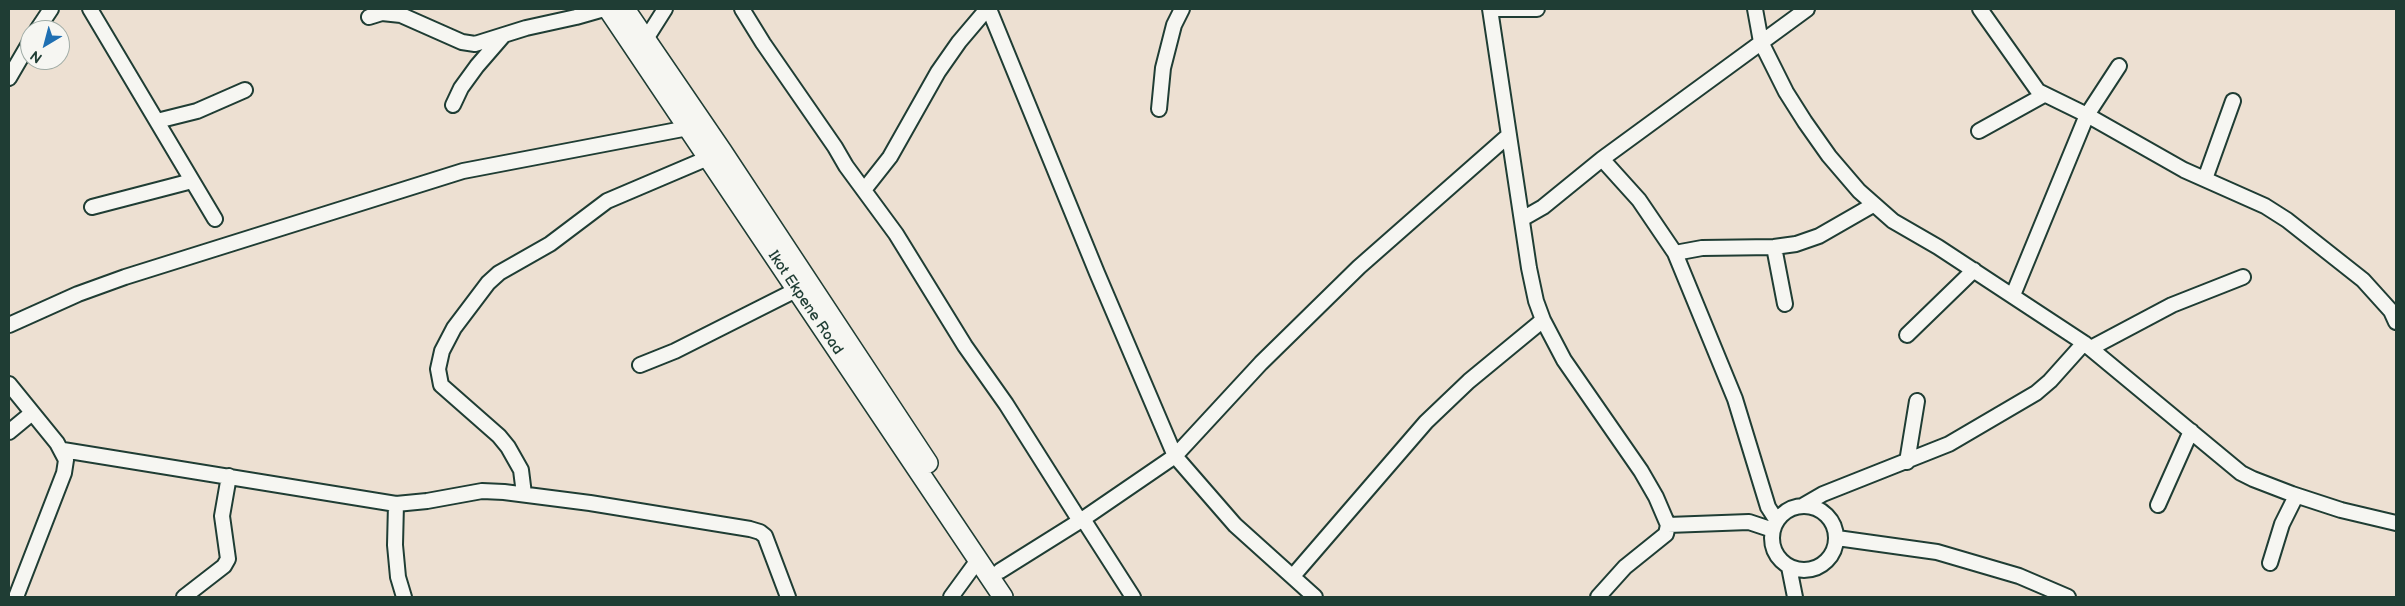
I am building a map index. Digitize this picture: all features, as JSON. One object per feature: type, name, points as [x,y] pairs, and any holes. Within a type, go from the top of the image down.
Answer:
[{"type":"highway","name":"Ikot Ekpene Road","points":[[606,9],[1004,597]]},
{"type":"highway","name":"Ikot Ekpene Road","points":[[625,9],[1018,597]]},
{"type":"street","points":[[44,20],[51,9]]},
{"type":"street","points":[[90,9],[216,219]]},
{"type":"street","points":[[369,17],[382,13],[401,15],[454,39],[475,44],[526,28],[576,18],[606,9]]},
{"type":"street","points":[[646,39],[666,9]]},
{"type":"street","points":[[742,9],[763,43],[896,234],[965,346],[1006,404],[1133,597]]},
{"type":"street","points":[[864,190],[890,157],[948,57],[988,9],[1175,456],[1228,518],[1315,597]]},
{"type":"street","points":[[1159,109],[1165,60],[1174,25],[1182,9]]},
{"type":"street","points":[[1537,9],[1490,9],[1529,268],[1543,320],[1564,360],[1641,471],[1656,497],[1668,525],[1666,534],[1625,566],[1598,597]]},
{"type":"street","points":[[1755,9],[1761,42],[1786,92],[1829,156],[1873,205],[1893,221],[1974,270],[2088,346],[2241,473],[2253,480],[2296,496],[2341,510],[2396,523]]},
{"type":"street","points":[[1522,219],[1544,207],[1602,159],[1720,75],[1761,42],[1808,9]]},
{"type":"street","points":[[1980,9],[2038,90],[2044,95],[2087,115],[2184,170],[2265,206],[2287,220],[2363,280],[2391,311],[2396,322]]},
{"type":"street","points":[[453,105],[461,88],[503,36]]},
{"type":"street","points":[[9,78],[20,59]]},
{"type":"street","points":[[2013,295],[2087,115],[2119,66]]},
{"type":"street","points":[[157,121],[197,111],[245,90]]},
{"type":"street","points":[[1979,131],[2044,95]]},
{"type":"street","points":[[2205,179],[2233,101]]},
{"type":"street","points":[[9,325],[78,294],[125,277],[454,174],[560,151],[688,128]]},
{"type":"street","points":[[1000,571],[1081,520],[1175,456],[1261,363],[1358,267],[1509,135]]},
{"type":"street","points":[[524,494],[521,470],[508,447],[499,436],[441,385],[438,369],[442,351],[454,328],[488,283],[499,273],[550,244],[607,201],[708,158]]},
{"type":"street","points":[[1602,159],[1639,200],[1675,253],[1735,399],[1775,525]]},
{"type":"street","points":[[92,207],[192,181]]},
{"type":"street","points":[[1675,253],[1702,248],[1774,248],[1796,244],[1820,236],[1873,205]]},
{"type":"street","points":[[1774,248],[1785,304]]},
{"type":"street","points":[[1907,335],[1974,270]]},
{"type":"street","points":[[1804,504],[1827,516],[1833,523],[1837,538],[1832,555],[1821,567],[1804,571],[1789,567],[1776,554],[1772,540],[1775,525],[1781,515],[1823,494],[1949,444],[2036,392],[2088,346],[2172,305],[2242,277]]},
{"type":"street","points":[[640,365],[674,351],[796,290]]},
{"type":"street","points":[[1293,576],[1426,422],[1469,381],[1543,320]]},
{"type":"street","points":[[9,384],[63,450],[66,460],[64,473],[16,597]]},
{"type":"street","points":[[1907,462],[1917,400]]},
{"type":"street","points":[[9,432],[32,414]]},
{"type":"street","points":[[2158,505],[2190,431]]},
{"type":"street","points":[[63,450],[396,504],[427,501],[482,491],[524,494],[716,522],[760,532],[765,536],[788,597]]},
{"type":"street","points":[[184,597],[224,566],[228,559],[222,516],[228,476]]},
{"type":"street","points":[[2270,563],[2282,524],[2296,496]]},
{"type":"street","points":[[396,504],[395,545],[398,577],[404,597]]},
{"type":"street","points":[[1668,525],[1749,522],[1775,525]]},
{"type":"street","points":[[1837,538],[1945,554],[2019,576],[2068,597]]},
{"type":"street","points":[[951,597],[978,560]]},
{"type":"street","points":[[1789,567],[1792,596]]}]
